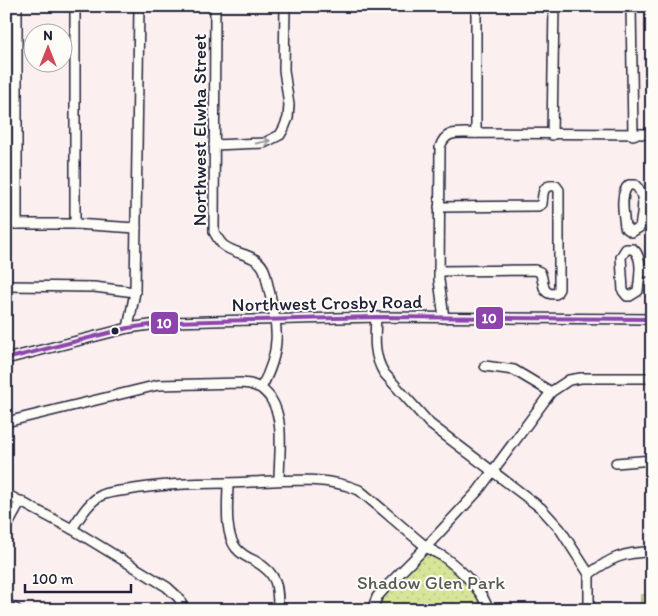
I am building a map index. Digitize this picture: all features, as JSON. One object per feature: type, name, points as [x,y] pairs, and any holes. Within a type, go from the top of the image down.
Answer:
[{"type":"street","points":[[17,6],[17,224]]},
{"type":"street","points":[[75,6],[75,224]]},
{"type":"street","points":[[128,328],[135,292],[139,6]]},
{"type":"street","name":"Northwest Elwha Street","points":[[215,6],[214,232],[218,240],[228,249],[247,255],[263,265],[276,320]]},
{"type":"street","points":[[214,145],[264,143],[280,135],[284,128],[288,118],[284,70],[285,6]]},
{"type":"street","points":[[476,6],[476,133]]},
{"type":"street","points":[[552,135],[554,6]]},
{"type":"street","points":[[631,6],[633,135]]},
{"type":"street","points":[[444,318],[439,270],[440,147],[443,138],[451,134],[476,133],[552,135],[652,134]]},
{"type":"street","points":[[632,185],[638,187],[648,208],[638,230],[632,232],[626,230],[624,193],[626,187],[632,185]]},
{"type":"street","points":[[439,207],[538,206],[542,204],[542,191],[545,187],[556,186],[559,190],[559,289],[556,294],[545,292],[540,272],[535,270],[439,270]]},
{"type":"street","points":[[6,224],[75,224],[136,228]]},
{"type":"street","points":[[626,250],[633,250],[637,254],[640,272],[638,291],[633,295],[627,296],[623,291],[622,257],[626,250]]},
{"type":"street","points":[[640,272],[652,272]]},
{"type":"street","points":[[6,286],[94,287],[135,292]]},
{"type":"street","points":[[376,317],[375,346],[380,366],[384,372],[430,424],[541,508],[560,529],[589,574],[589,610]]},
{"type":"street","name":"Northwest Crosby Road","points":[[6,359],[128,328],[172,322],[376,317],[652,320]]},
{"type":"street","points":[[261,388],[274,359],[277,346],[276,320]]},
{"type":"street","points":[[486,366],[514,370],[551,392]]},
{"type":"street","points":[[372,610],[381,592],[478,491],[551,392],[569,380],[581,378],[652,378]]},
{"type":"street","points":[[6,422],[158,385],[250,384],[261,388],[271,398],[277,410],[280,421],[279,480]]},
{"type":"street","points":[[616,463],[652,460]]},
{"type":"street","points":[[72,529],[88,506],[101,496],[142,487],[198,482],[228,483],[279,480],[332,482],[359,490],[426,547],[444,557],[466,576],[488,610]]},
{"type":"street","points":[[228,483],[228,524],[232,540],[235,547],[243,555],[268,570],[275,578],[278,592],[278,610]]},
{"type":"street","points":[[6,494],[72,529],[167,587],[179,598],[184,610]]},
{"type":"street","points":[[6,528],[20,501]]},
{"type":"street","points":[[589,574],[616,557],[636,552],[652,552]]},
{"type":"street","points":[[6,603],[17,610]]},
{"type":"green space","name":"Shadow Glen Park","points":[[426,547],[456,568],[488,610],[372,610],[377,597]]},
{"type":"green space","points":[[641,595],[652,595],[652,610],[641,610]]},
{"type":"transit line","name":"10","points":[[6,359],[128,328],[172,322],[376,317],[652,319]]}]
